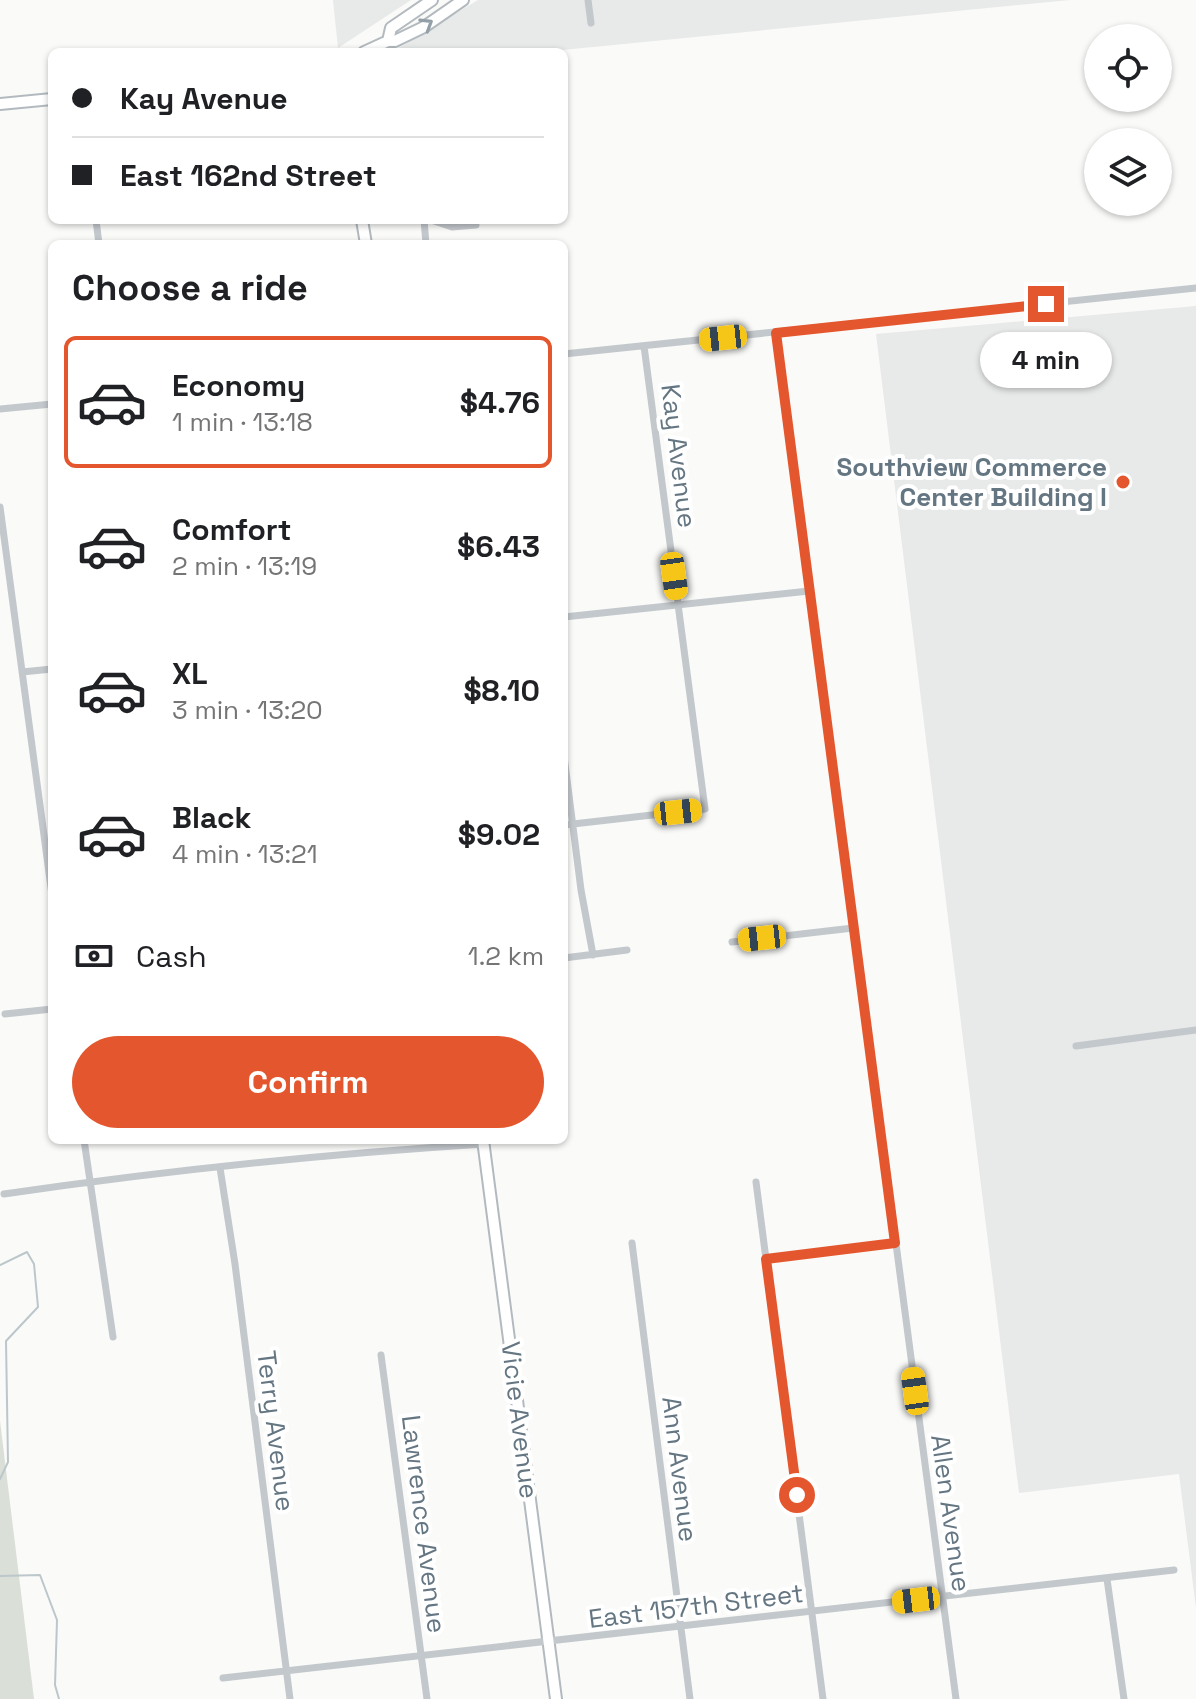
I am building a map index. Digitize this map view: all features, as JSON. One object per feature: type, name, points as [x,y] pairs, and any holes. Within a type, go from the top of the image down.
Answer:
[{"type":"street","points":[[388,41],[391,28],[432,0]]},
{"type":"street","points":[[373,48],[424,27],[463,0]]},
{"type":"street","points":[[588,0],[591,23]]},
{"type":"street","points":[[0,104],[48,99]]},
{"type":"street","points":[[443,224],[452,227],[476,225]]},
{"type":"street","points":[[568,354],[1196,288]]},
{"type":"street","name":"Allen Avenue","points":[[776,333],[956,1699]]},
{"type":"street","name":"Kay Avenue","points":[[568,825],[705,809],[644,346]]},
{"type":"street","points":[[0,409],[48,404]]},
{"type":"street","points":[[0,507],[48,857]]},
{"type":"street","points":[[568,617],[809,591]]},
{"type":"street","points":[[22,672],[48,669]]},
{"type":"street","points":[[568,825],[593,955]]},
{"type":"street","points":[[732,942],[853,928]]},
{"type":"street","points":[[568,958],[627,950]]},
{"type":"street","points":[[5,1014],[48,1009]]},
{"type":"street","points":[[1076,1046],[1196,1030]]},
{"type":"street","points":[[85,1144],[113,1337]]},
{"type":"street","points":[[4,1194],[351,1153],[459,1144]]},
{"type":"street","name":"Vicie Avenue","points":[[483,1144],[556,1699]]},
{"type":"street","name":"Terry Avenue","points":[[220,1168],[290,1699]]},
{"type":"street","points":[[756,1182],[823,1699]]},
{"type":"street","name":"Ann Avenue","points":[[632,1243],[690,1699]]},
{"type":"street","points":[[766,1259],[895,1243]]},
{"type":"street","name":"Lawrence Avenue","points":[[381,1355],[427,1699]]},
{"type":"street","name":"East 157th Street","points":[[223,1678],[422,1658],[1174,1570]]},
{"type":"street","points":[[1107,1579],[1124,1699]]},
{"type":"shaded area","points":[[333,0],[411,0],[338,48]]},
{"type":"shaded area","points":[[478,0],[1070,0],[568,49],[399,48]]},
{"type":"shaded area","points":[[1196,306],[1196,1608],[1179,1474],[1019,1493],[876,334]]},
{"type":"shaded area","points":[[0,1421],[34,1699],[0,1699]]},
{"type":"waterway","points":[[0,1265],[27,1252],[34,1264],[38,1307],[6,1341],[8,1462],[0,1479]]},
{"type":"waterway","points":[[0,1576],[40,1575],[57,1620],[55,1685],[59,1699]]},
{"type":"place","name":"Southview Commerce Center Building I","points":[[1123,482]]},
{"type":"route","points":[[797,1495],[766,1259],[895,1243],[776,333],[1046,304]]}]
